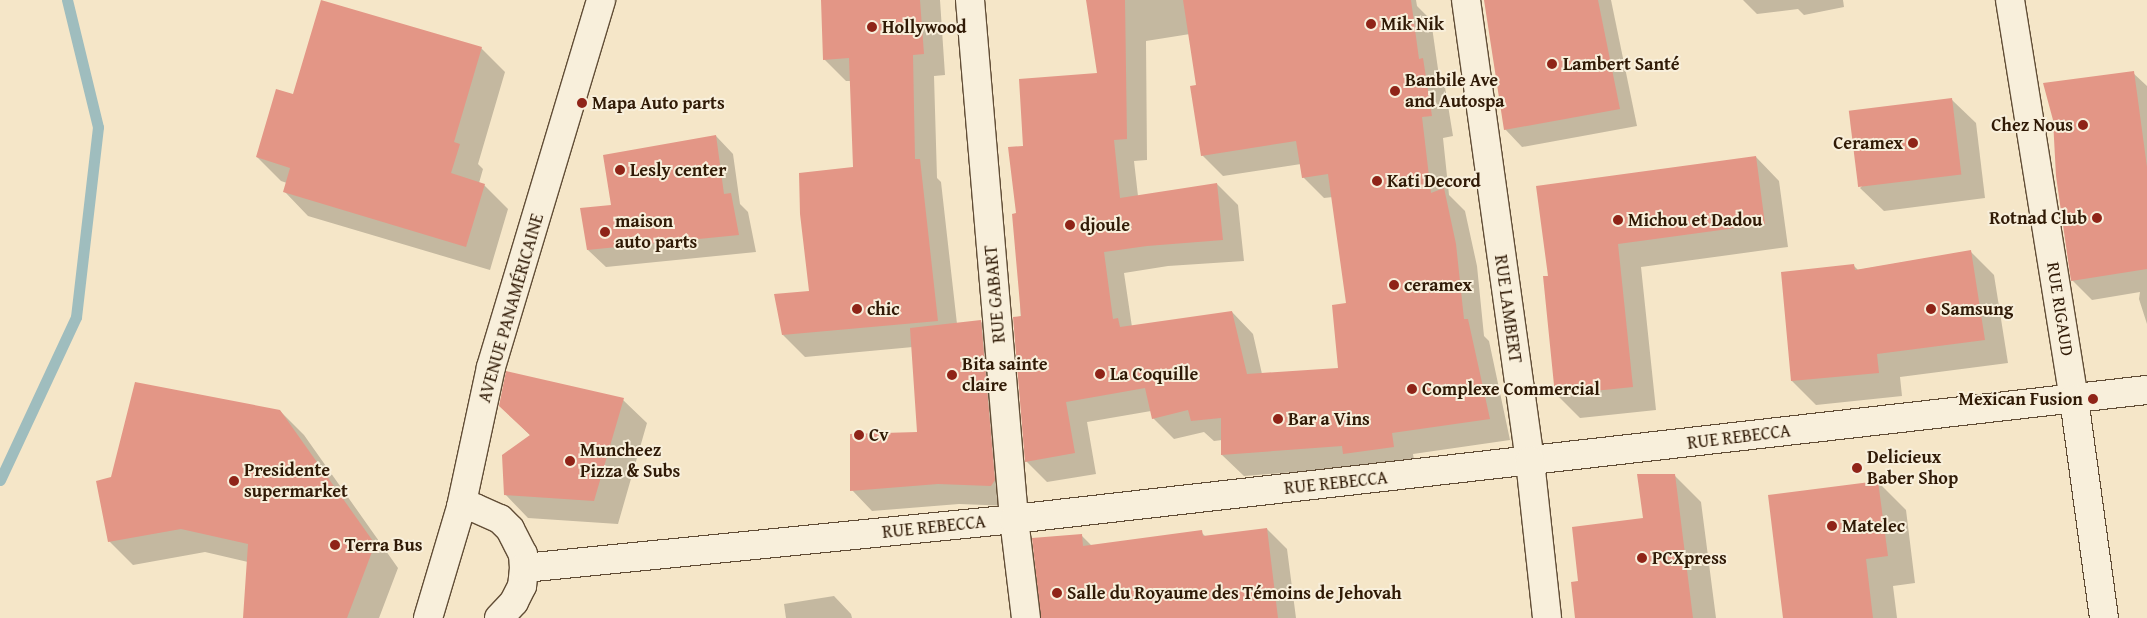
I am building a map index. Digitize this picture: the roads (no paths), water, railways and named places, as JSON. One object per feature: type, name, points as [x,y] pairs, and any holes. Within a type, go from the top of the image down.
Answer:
[{"type":"street","name":"AVENUE PANAMÉRICAINE","points":[[428,618],[461,507],[491,367],[601,0]]},
{"type":"street","name":"RUE GABART","points":[[970,0],[1014,519],[1026,618]]},
{"type":"street","name":"RUE LAMBERT","points":[[1466,0],[1530,462],[1547,618]]},
{"type":"street","name":"RUE RIGAUD","points":[[2010,0],[2074,399],[2104,618]]},
{"type":"street","name":"RUE REBECCA","points":[[524,568],[1014,519],[1530,462],[2147,390]]},
{"type":"street","points":[[461,507],[475,508],[500,520],[518,541],[523,554],[522,586],[514,602],[499,618]]},
{"type":"waterway","points":[[0,480],[76,317],[98,127],[67,0]]},
{"type":"place","name":"Mik Nik","points":[[1371,24]]},
{"type":"place","name":"Hollywood","points":[[872,27]]},
{"type":"place","name":"Lambert Santé","points":[[1552,64]]},
{"type":"place","name":"Banbile Ave and Autospa","points":[[1395,91]]},
{"type":"place","name":"Mapa Auto parts","points":[[582,103]]},
{"type":"place","name":"Chez Nous","points":[[2083,125]]},
{"type":"place","name":"Ceramex","points":[[1913,143]]},
{"type":"place","name":"Lesly center","points":[[620,170]]},
{"type":"place","name":"Kati Decord","points":[[1377,181]]},
{"type":"place","name":"Rotnad Club","points":[[2097,218]]},
{"type":"place","name":"Michou et Dadou","points":[[1618,220]]},
{"type":"place","name":"djoule","points":[[1070,225]]},
{"type":"place","name":"maison auto parts","points":[[605,232]]},
{"type":"place","name":"ceramex","points":[[1394,285]]},
{"type":"place","name":"chic","points":[[857,309]]},
{"type":"place","name":"Samsung","points":[[1931,309]]},
{"type":"place","name":"La Coquille","points":[[1100,374]]},
{"type":"place","name":"Bita sainte claire","points":[[952,375]]},
{"type":"place","name":"Complexe Commercial","points":[[1412,389]]},
{"type":"place","name":"Mexican Fusion","points":[[2093,399]]},
{"type":"place","name":"Bar a Vins","points":[[1278,419]]},
{"type":"place","name":"Cv","points":[[859,435]]},
{"type":"place","name":"Muncheez Pizza & Subs","points":[[570,461]]},
{"type":"place","name":"Delicieux Baber Shop","points":[[1857,468]]},
{"type":"place","name":"Presidente supermarket","points":[[234,481]]},
{"type":"place","name":"Matelec","points":[[1832,526]]},
{"type":"place","name":"Terra Bus","points":[[335,545]]},
{"type":"place","name":"PCXpress","points":[[1642,558]]},
{"type":"place","name":"Salle du Royaume des Témoins de Jehovah","points":[[1057,593]]}]
